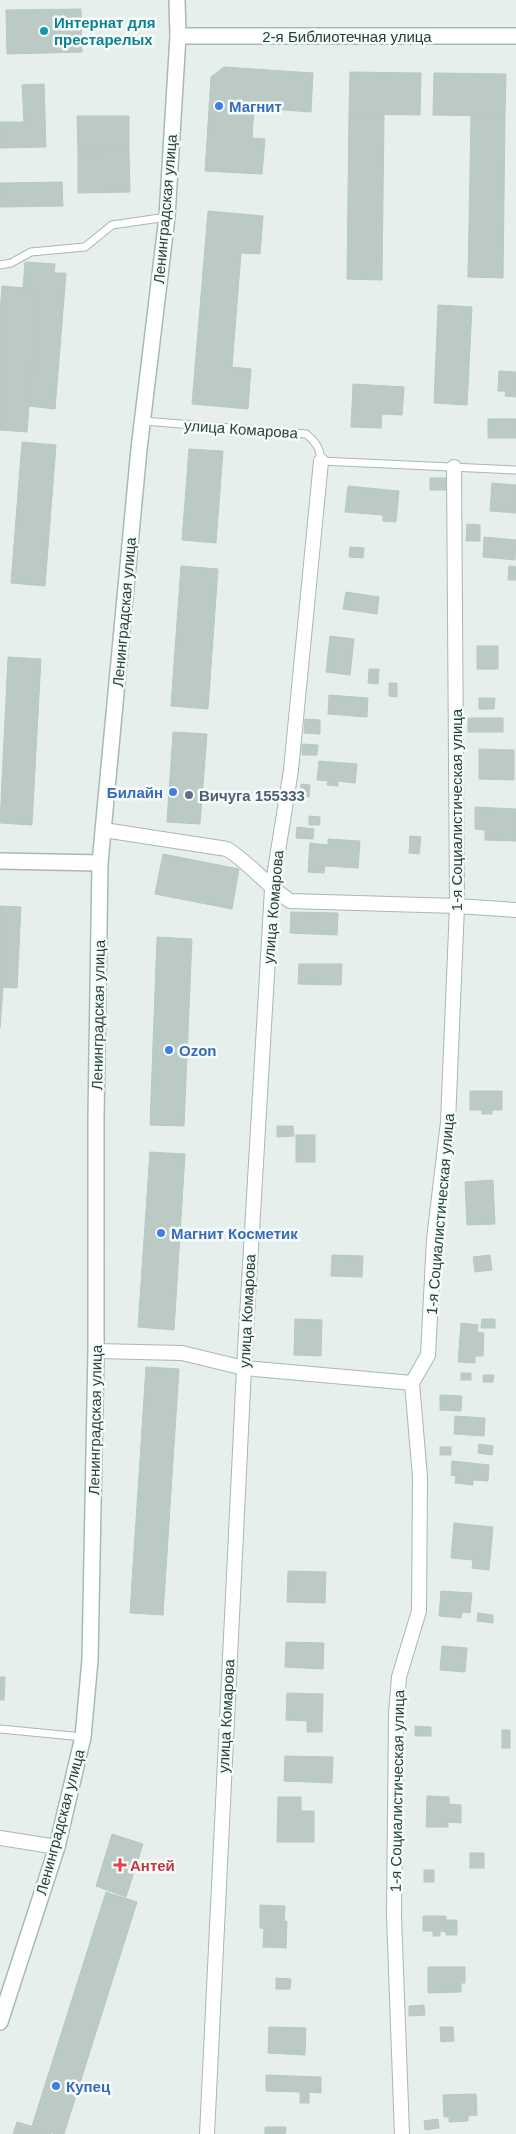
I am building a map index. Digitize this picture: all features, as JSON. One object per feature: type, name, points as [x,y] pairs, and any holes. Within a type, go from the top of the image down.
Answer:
[{"type":"main road","name":"Ленинградская улица","points":[[0,2022],[56,1847],[83,1737],[90,1660],[96,1351],[96,1118],[100,863],[142,421],[167,217],[178,36],[177,0]]},
{"type":"main road","name":"2-я Библиотечная улица","points":[[178,36],[516,36]]},
{"type":"main road","points":[[0,861],[100,863]]},
{"type":"street","name":"улица Комарова","points":[[206,2134],[244,1368],[272,889],[291,770],[321,461]]},
{"type":"street","name":"1-я Социалистическая улица","points":[[402,2134],[394,1916],[396,1714],[399,1677],[419,1611],[420,1477],[412,1382],[428,1355],[434,1239],[448,1122],[457,906],[454,467]]},
{"type":"street","points":[[104,830],[227,849],[240,857],[272,889],[290,901],[457,906],[516,910]]},
{"type":"street","points":[[96,1351],[182,1353],[244,1368],[412,1382]]},
{"type":"street","points":[[0,1838],[56,1847]]},
{"type":"lane","points":[[0,265],[11,263],[31,252],[85,247],[112,225],[167,217]]},
{"type":"lane","name":"улица Комарова","points":[[142,421],[306,434],[315,441],[320,451],[321,461]]},
{"type":"lane","points":[[321,461],[516,470]]},
{"type":"lane","points":[[0,1729],[83,1737]]},
{"type":"building","name":"Интернат для престарелых","points":[[81,9],[82,52],[7,54],[6,10]]},
{"type":"building","points":[[224,67],[313,73],[311,112],[254,108],[252,138],[265,139],[262,174],[205,171],[211,77]]},
{"type":"building","points":[[350,72],[421,73],[420,115],[349,114]]},
{"type":"building","points":[[434,73],[506,74],[505,116],[433,115]]},
{"type":"building","points":[[44,84],[46,147],[0,148],[0,122],[24,122],[22,85]]},
{"type":"building","points":[[349,114],[384,115],[382,280],[347,279]]},
{"type":"building","points":[[77,116],[129,116],[129,151],[78,152]]},
{"type":"building","points":[[471,116],[505,116],[503,278],[468,277]]},
{"type":"building","points":[[129,151],[130,192],[78,193],[78,152]]},
{"type":"building","points":[[62,182],[63,206],[0,207],[0,183]]},
{"type":"building","points":[[208,211],[263,216],[260,254],[241,253],[232,367],[251,369],[248,409],[192,404]]},
{"type":"building","points":[[25,262],[55,264],[54,273],[66,273],[55,409],[29,406],[38,289],[23,288]]},
{"type":"building","points":[[2,286],[38,289],[27,432],[0,430],[0,313]]},
{"type":"building","points":[[438,305],[472,307],[467,405],[434,403]]},
{"type":"building","points":[[499,371],[516,372],[516,397],[505,396],[506,391],[498,391]]},
{"type":"building","points":[[353,384],[404,387],[402,415],[382,414],[381,428],[351,427]]},
{"type":"building","points":[[488,419],[516,419],[516,438],[488,438]]},
{"type":"building","points":[[22,442],[56,445],[45,586],[11,583]]},
{"type":"building","points":[[189,449],[223,451],[216,543],[182,540]]},
{"type":"building","points":[[430,478],[446,478],[446,490],[430,490]]},
{"type":"building","points":[[492,483],[516,485],[516,513],[490,511]]},
{"type":"building","points":[[348,486],[399,491],[396,522],[383,521],[383,515],[345,512]]},
{"type":"building","points":[[467,524],[480,525],[480,541],[466,541]]},
{"type":"building","points":[[484,537],[516,540],[515,560],[483,557]]},
{"type":"building","points":[[350,547],[364,548],[363,558],[349,557]]},
{"type":"building","points":[[181,566],[218,569],[208,709],[171,706]]},
{"type":"building","points":[[509,566],[516,567],[516,580],[508,580]]},
{"type":"building","points":[[346,592],[379,597],[377,614],[343,609]]},
{"type":"building","points":[[330,636],[354,639],[350,675],[326,672]]},
{"type":"building","points":[[477,646],[498,646],[498,669],[477,669]]},
{"type":"building","points":[[8,657],[41,659],[32,825],[0,823]]},
{"type":"building","points":[[369,669],[379,669],[378,684],[368,683]]},
{"type":"building","points":[[389,683],[397,683],[397,697],[389,696]]},
{"type":"building","points":[[329,695],[368,698],[367,717],[328,714]]},
{"type":"building","points":[[479,698],[495,698],[494,709],[479,709]]},
{"type":"building","points":[[468,718],[503,718],[503,732],[468,732]]},
{"type":"building","points":[[305,719],[320,720],[320,734],[304,733]]},
{"type":"building","points":[[173,732],[207,734],[200,824],[167,822]]},
{"type":"building","points":[[302,744],[318,745],[317,755],[302,755]]},
{"type":"building","points":[[479,749],[514,750],[514,780],[479,779]]},
{"type":"building","points":[[319,761],[357,764],[355,783],[338,781],[338,786],[327,785],[328,781],[317,780]]},
{"type":"building","points":[[301,784],[310,785],[309,797],[300,796]]},
{"type":"building","points":[[475,807],[516,809],[516,841],[485,840],[485,830],[475,829]]},
{"type":"building","points":[[309,816],[320,817],[320,825],[309,825]]},
{"type":"building","points":[[297,827],[314,829],[313,839],[296,838]]},
{"type":"building","points":[[410,836],[421,837],[419,854],[409,853]]},
{"type":"building","points":[[328,839],[360,841],[358,868],[325,866],[324,873],[308,872],[310,843],[328,845]]},
{"type":"building","points":[[163,854],[239,869],[232,909],[155,894]]},
{"type":"building","points":[[0,906],[21,907],[17,988],[0,987]]},
{"type":"building","points":[[291,912],[338,913],[337,935],[290,933]]},
{"type":"building","points":[[157,937],[192,939],[184,1126],[150,1125]]},
{"type":"building","points":[[299,964],[342,964],[341,985],[298,984]]},
{"type":"building","points":[[0,987],[3,987],[0,1028]]},
{"type":"building","points":[[470,1091],[502,1091],[502,1110],[492,1110],[492,1114],[482,1114],[482,1110],[470,1110]]},
{"type":"building","points":[[277,1126],[293,1126],[294,1136],[277,1137]]},
{"type":"building","points":[[296,1135],[315,1135],[315,1162],[296,1162]]},
{"type":"building","points":[[150,1152],[185,1154],[174,1330],[138,1327]]},
{"type":"building","points":[[493,1180],[495,1224],[467,1225],[465,1182]]},
{"type":"building","points":[[332,1255],[363,1256],[362,1277],[331,1276]]},
{"type":"building","points":[[490,1255],[492,1270],[475,1272],[473,1257]]},
{"type":"building","points":[[295,1319],[322,1320],[321,1356],[294,1355]]},
{"type":"building","points":[[482,1319],[495,1319],[495,1328],[481,1328]]},
{"type":"building","points":[[461,1323],[478,1325],[477,1332],[484,1333],[483,1356],[475,1356],[475,1363],[458,1362]]},
{"type":"building","points":[[146,1367],[179,1369],[163,1615],[130,1613]]},
{"type":"building","points":[[461,1373],[471,1373],[471,1380],[461,1380]]},
{"type":"building","points":[[483,1375],[494,1375],[493,1382],[483,1382]]},
{"type":"building","points":[[440,1395],[462,1396],[461,1411],[440,1410]]},
{"type":"building","points":[[455,1416],[485,1418],[484,1436],[454,1434]]},
{"type":"building","points":[[479,1444],[493,1446],[492,1455],[478,1453]]},
{"type":"building","points":[[440,1447],[451,1447],[451,1455],[440,1455]]},
{"type":"building","points":[[452,1461],[489,1465],[488,1481],[473,1480],[473,1485],[455,1483],[456,1476],[451,1475]]},
{"type":"building","points":[[454,1523],[493,1527],[489,1570],[472,1568],[473,1560],[451,1558]]},
{"type":"building","points":[[288,1571],[326,1572],[325,1603],[287,1602]]},
{"type":"building","points":[[441,1591],[472,1593],[470,1613],[462,1612],[461,1618],[439,1616]]},
{"type":"building","points":[[478,1613],[493,1615],[493,1623],[477,1621]]},
{"type":"building","points":[[286,1642],[324,1643],[323,1669],[285,1667]]},
{"type":"building","points":[[442,1646],[467,1648],[465,1672],[440,1670]]},
{"type":"building","points":[[0,1677],[5,1677],[4,1700],[0,1700]]},
{"type":"building","points":[[287,1693],[323,1694],[322,1732],[307,1732],[307,1721],[286,1720]]},
{"type":"building","points":[[415,1726],[431,1727],[431,1736],[415,1736]]},
{"type":"building","points":[[502,1730],[510,1730],[510,1748],[502,1748]]},
{"type":"building","points":[[285,1756],[333,1757],[332,1783],[284,1781]]},
{"type":"building","points":[[427,1796],[449,1797],[449,1804],[461,1805],[461,1823],[448,1822],[448,1827],[426,1827]]},
{"type":"building","points":[[278,1797],[301,1797],[301,1811],[314,1811],[314,1842],[277,1842]]},
{"type":"building","points":[[112,1834],[143,1844],[126,1897],[96,1886]]},
{"type":"building","points":[[470,1853],[484,1853],[484,1868],[470,1868]]},
{"type":"building","points":[[424,1870],[434,1870],[434,1882],[424,1882]]},
{"type":"building","points":[[106,1892],[137,1902],[64,2134],[56,2134],[32,2126]]},
{"type":"building","points":[[260,1905],[285,1906],[284,1921],[287,1921],[286,1948],[263,1947],[264,1929],[260,1928]]},
{"type":"building","points":[[423,1916],[446,1916],[446,1920],[457,1920],[457,1935],[446,1935],[446,1932],[440,1931],[440,1936],[433,1936],[433,1931],[423,1931]]},
{"type":"building","points":[[428,1967],[465,1967],[465,1983],[461,1983],[461,1992],[428,1993]]},
{"type":"building","points":[[276,1978],[291,1979],[290,1989],[276,1989]]},
{"type":"building","points":[[424,2005],[425,2015],[409,2016],[409,2006]]},
{"type":"building","points":[[269,2027],[306,2028],[305,2055],[268,2053]]},
{"type":"building","points":[[440,2027],[453,2027],[454,2041],[441,2042]]},
{"type":"building","points":[[266,2075],[321,2077],[321,2093],[309,2092],[309,2103],[300,2103],[300,2092],[266,2091]]},
{"type":"building","points":[[476,2094],[477,2115],[468,2116],[468,2121],[449,2122],[449,2117],[444,2117],[443,2095]]},
{"type":"building","points":[[438,2119],[439,2128],[425,2130],[424,2121]]},
{"type":"building","points":[[17,2122],[51,2132],[51,2134],[13,2134]]},
{"type":"building","points":[[265,2127],[286,2127],[285,2134],[265,2134]]},
{"type":"place","name":"Интернат для престарелых","points":[[44,31]]},
{"type":"place","name":"Магнит","points":[[219,106]]},
{"type":"place","name":"Билайн","points":[[173,792]]},
{"type":"place","name":"Вичуга 155333","points":[[189,795]]},
{"type":"place","name":"Ozon","points":[[169,1050]]},
{"type":"place","name":"Магнит Косметик","points":[[161,1233]]},
{"type":"place","name":"Антей","points":[[120,1865]]},
{"type":"place","name":"Купец","points":[[56,2086]]}]
